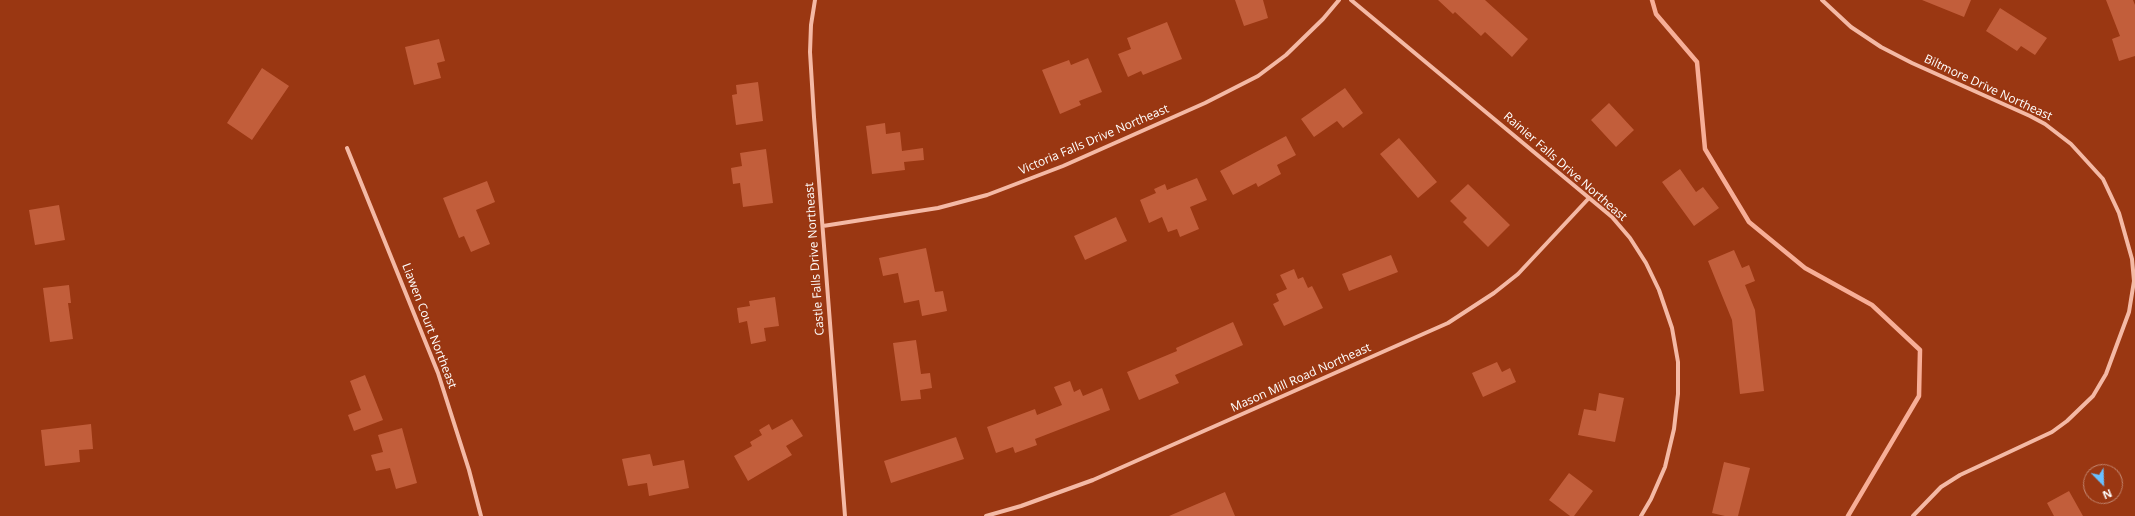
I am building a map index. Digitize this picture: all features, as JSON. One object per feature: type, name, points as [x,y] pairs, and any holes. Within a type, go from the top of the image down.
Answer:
[{"type":"street","name":"Castle Falls Drive Northeast","points":[[815,0],[811,25],[810,52],[845,516]]},
{"type":"street","name":"Victoria Falls Drive Northeast","points":[[824,226],[938,208],[987,195],[1070,163],[1206,103],[1258,76],[1286,55],[1323,19],[1339,0]]},
{"type":"street","name":"Rainier Falls Drive Northeast","points":[[1351,0],[1612,218],[1630,238],[1646,263],[1659,290],[1670,322],[1677,355],[1678,394],[1674,429],[1665,467],[1651,499],[1641,516]]},
{"type":"street","name":"Biltmore Drive Northeast","points":[[1822,0],[1851,27],[1881,47],[1912,63],[2030,116],[2045,124],[2071,144],[2104,179],[2119,213],[2132,259],[2134,281],[2130,312],[2106,374],[2093,396],[2067,421],[2052,432],[1960,475],[1941,487],[1913,516]]},
{"type":"street","name":"Liawen Court Northeast","points":[[347,148],[438,373],[469,470],[481,516]]},
{"type":"street","name":"Mason Mill Road Northeast","points":[[986,516],[1022,506],[1093,480],[1448,323],[1494,293],[1518,274],[1589,198]]},
{"type":"building","points":[[1235,0],[1263,0],[1268,18],[1244,26]]},
{"type":"building","points":[[1438,0],[1485,0],[1528,39],[1512,57],[1485,32],[1481,36],[1455,12],[1453,14]]},
{"type":"building","points":[[1922,0],[1971,0],[1964,17]]},
{"type":"building","points":[[2106,0],[2133,0],[2135,5],[2135,56],[2119,61],[2112,39],[2120,36]]},
{"type":"building","points":[[2000,8],[2047,38],[2035,55],[2021,46],[2017,51],[1986,31]]},
{"type":"building","points":[[1167,22],[1182,59],[1143,75],[1141,71],[1128,77],[1118,54],[1131,49],[1127,38]]},
{"type":"building","points":[[439,39],[445,61],[437,63],[441,78],[414,85],[405,47]]},
{"type":"building","points":[[1088,58],[1102,92],[1079,101],[1081,105],[1060,114],[1042,70],[1069,60],[1071,65]]},
{"type":"building","points":[[262,68],[289,86],[252,140],[227,123]]},
{"type":"building","points":[[758,82],[763,121],[736,125],[732,95],[737,94],[736,85]]},
{"type":"building","points":[[1345,88],[1363,113],[1343,128],[1337,121],[1314,137],[1301,119]]},
{"type":"building","points":[[1609,103],[1634,130],[1616,147],[1591,120]]},
{"type":"building","points":[[885,123],[886,134],[900,132],[902,151],[923,148],[924,160],[904,162],[905,170],[872,174],[866,126]]},
{"type":"building","points":[[1286,136],[1296,155],[1277,165],[1281,174],[1258,187],[1256,183],[1233,195],[1220,171]]},
{"type":"building","points":[[1399,138],[1437,182],[1418,198],[1380,154]]},
{"type":"building","points":[[766,149],[773,203],[743,207],[740,183],[733,184],[731,168],[742,166],[740,153]]},
{"type":"building","points":[[1680,169],[1696,192],[1703,187],[1719,208],[1694,226],[1662,182]]},
{"type":"building","points":[[1197,178],[1207,200],[1190,207],[1199,229],[1180,237],[1177,229],[1168,232],[1162,217],[1149,223],[1140,200],[1156,193],[1154,189],[1165,184],[1167,190]]},
{"type":"building","points":[[487,181],[495,202],[476,210],[490,244],[471,252],[464,236],[459,238],[443,198]]},
{"type":"building","points":[[1468,184],[1510,225],[1488,247],[1463,222],[1467,218],[1450,201]]},
{"type":"building","points":[[59,205],[65,240],[35,245],[29,210]]},
{"type":"building","points":[[1116,217],[1127,241],[1085,260],[1074,236]]},
{"type":"building","points":[[926,248],[935,292],[943,291],[947,311],[922,316],[919,300],[904,303],[898,273],[883,276],[879,258]]},
{"type":"building","points":[[1734,250],[1742,268],[1749,265],[1755,281],[1745,285],[1755,310],[1764,391],[1740,394],[1732,320],[1708,261]]},
{"type":"building","points":[[1391,255],[1398,272],[1349,291],[1342,274]]},
{"type":"building","points":[[1294,269],[1298,279],[1303,277],[1308,288],[1312,286],[1323,308],[1284,326],[1273,304],[1279,301],[1276,294],[1287,289],[1280,275]]},
{"type":"building","points":[[69,285],[71,303],[68,303],[73,339],[50,342],[43,288]]},
{"type":"building","points":[[775,297],[779,326],[764,328],[766,341],[751,344],[747,321],[739,323],[737,308],[750,306],[749,301]]},
{"type":"building","points":[[1233,322],[1243,345],[1175,375],[1179,383],[1139,400],[1127,372],[1177,351],[1176,348]]},
{"type":"building","points":[[916,340],[921,374],[930,373],[932,388],[920,390],[921,399],[901,401],[893,343]]},
{"type":"building","points":[[1497,362],[1502,372],[1510,368],[1516,382],[1483,397],[1472,373]]},
{"type":"building","points":[[365,375],[383,420],[354,431],[348,415],[361,410],[350,381]]},
{"type":"building","points":[[1070,381],[1074,392],[1080,389],[1083,396],[1102,388],[1110,410],[1035,439],[1037,445],[1015,453],[1013,447],[996,453],[987,427],[1035,409],[1037,415],[1062,405],[1054,387]]},
{"type":"building","points":[[1599,393],[1624,398],[1615,442],[1578,435],[1584,409],[1596,411]]},
{"type":"building","points":[[792,419],[803,436],[786,446],[792,455],[748,481],[734,456],[752,446],[750,442],[762,435],[759,430],[769,424],[772,430]]},
{"type":"building","points":[[91,424],[93,449],[79,450],[80,462],[45,466],[41,430]]},
{"type":"building","points":[[402,428],[417,483],[396,489],[390,468],[376,471],[371,455],[383,452],[378,435]]},
{"type":"building","points":[[956,437],[964,459],[891,483],[884,461]]},
{"type":"building","points":[[650,454],[653,466],[684,460],[689,488],[649,496],[647,483],[628,486],[622,459]]},
{"type":"building","points":[[1724,462],[1750,468],[1738,516],[1725,516],[1712,513]]},
{"type":"building","points":[[1569,473],[1593,491],[1574,516],[1570,516],[1549,500]]},
{"type":"building","points":[[2069,491],[2083,516],[2054,516],[2047,503]]},
{"type":"building","points":[[1225,492],[1235,516],[1169,516]]},
{"type":"waterway","points":[[1652,0],[1656,14],[1697,62],[1705,149],[1749,222],[1805,268],[1872,305],[1920,350],[1919,396],[1848,516]]}]
